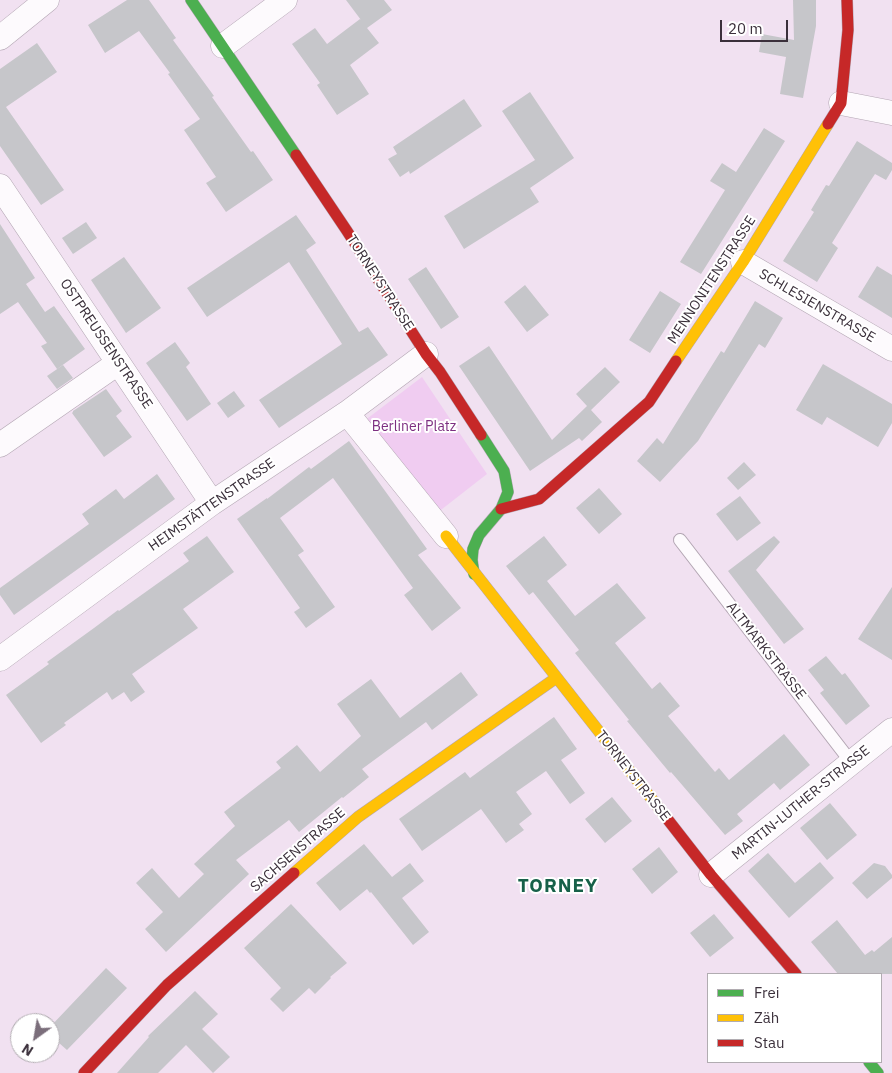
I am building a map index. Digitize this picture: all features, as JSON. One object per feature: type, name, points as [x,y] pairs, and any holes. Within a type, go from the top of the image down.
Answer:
[{"type":"street","points":[[0,38],[47,0]]},
{"type":"street","name":"TORNEYSTRASSE","points":[[191,0],[347,231],[504,471],[508,492],[501,509],[479,535],[473,549],[474,574]]},
{"type":"street","points":[[223,46],[285,0]]},
{"type":"street","name":"MENNONITENSTRASSE","points":[[501,509],[539,499],[648,402],[742,262],[841,103],[848,30],[847,0]]},
{"type":"street","points":[[841,103],[892,113]]},
{"type":"street","name":"OSTPREUSSENSTRASSE","points":[[0,186],[212,503]]},
{"type":"street","name":"SCHLESIENSTRASSE","points":[[742,262],[892,349]]},
{"type":"street","name":"HEIMSTÄTTENSTRASSE","points":[[0,659],[212,503],[347,413],[426,354]]},
{"type":"street","points":[[0,445],[118,363]]},
{"type":"street","name":"TORNEYSTRASSE","points":[[347,413],[446,536],[711,875],[795,973]]},
{"type":"street","name":"SACHSENSTRASSE","points":[[84,1073],[167,985],[358,817],[556,678]]},
{"type":"street","name":"MARTIN-LUTHER-STRASSE","points":[[711,875],[892,730]]},
{"type":"street","points":[[870,1063],[878,1073],[892,1068]]},
{"type":"lane","name":"ALTMARKSTRASSE","points":[[680,540],[851,762]]},
{"type":"green space","name":"Berliner Platz","points":[[422,377],[487,474],[437,513],[364,421]]},
{"type":"building","points":[[127,0],[149,0],[176,38],[173,40],[214,96],[212,97],[273,180],[226,212],[206,183],[216,177],[184,130],[200,119],[168,74],[170,73],[139,31],[105,53],[88,25]]},
{"type":"building","points":[[346,0],[384,0],[392,10],[367,28],[379,43],[350,65],[369,94],[337,115],[317,85],[320,83],[292,44],[315,28],[327,44],[361,20]]},
{"type":"building","points":[[793,0],[816,0],[816,26],[803,98],[780,94],[786,57],[759,52],[762,34],[794,40]]},
{"type":"building","points":[[37,43],[57,72],[6,107],[64,190],[41,205],[0,146],[0,69]]},
{"type":"building","points":[[530,92],[574,158],[530,188],[539,202],[464,249],[444,216],[535,160],[502,111]]},
{"type":"building","points":[[464,99],[482,126],[410,174],[409,171],[400,177],[388,159],[397,154],[393,147]]},
{"type":"building","points":[[764,128],[785,141],[701,274],[680,262],[725,190],[710,181],[722,163],[736,172]]},
{"type":"building","points":[[857,141],[892,163],[892,170],[886,180],[875,174],[832,243],[838,248],[817,282],[783,261],[814,212],[811,210],[826,185],[829,186]]},
{"type":"building","points":[[296,215],[316,243],[306,250],[359,332],[368,327],[388,355],[279,428],[259,400],[342,344],[289,262],[207,317],[187,288]]},
{"type":"building","points":[[86,222],[97,238],[73,254],[62,238]]},
{"type":"building","points":[[0,224],[35,278],[26,284],[45,312],[54,306],[85,349],[57,369],[41,346],[47,343],[18,302],[0,314]]},
{"type":"building","points":[[124,257],[161,308],[126,333],[91,280]]},
{"type":"building","points":[[877,266],[892,275],[892,318],[858,297]]},
{"type":"building","points":[[426,267],[459,317],[441,329],[408,279]]},
{"type":"building","points":[[525,285],[549,315],[527,332],[504,302]]},
{"type":"building","points":[[660,291],[681,304],[650,353],[629,340]]},
{"type":"building","points":[[755,301],[783,318],[765,348],[759,344],[698,441],[660,482],[637,461],[657,438],[663,444],[721,351],[724,353]]},
{"type":"building","points":[[175,342],[190,363],[186,367],[211,404],[187,421],[146,363]]},
{"type":"building","points":[[489,346],[552,440],[587,406],[576,394],[605,367],[620,382],[591,410],[602,422],[582,441],[579,438],[530,471],[459,366]]},
{"type":"building","points":[[823,364],[892,404],[892,423],[878,447],[827,417],[822,425],[796,410]]},
{"type":"building","points":[[63,365],[73,378],[57,389],[47,376]]},
{"type":"building","points":[[106,389],[122,411],[116,416],[132,437],[104,457],[72,413]]},
{"type":"building","points":[[234,391],[245,406],[228,418],[217,403]]},
{"type":"building","points":[[349,441],[427,549],[418,555],[461,608],[432,631],[404,595],[413,588],[333,478],[280,518],[304,551],[298,555],[335,607],[306,628],[294,612],[300,608],[237,519],[309,467],[311,469]]},
{"type":"building","points":[[744,462],[756,475],[738,490],[727,478]]},
{"type":"building","points":[[157,474],[175,499],[14,615],[0,595],[0,588],[89,524],[82,514],[116,489],[124,499]]},
{"type":"building","points":[[599,488],[622,514],[599,534],[576,508]]},
{"type":"building","points":[[740,496],[761,523],[737,541],[716,514]]},
{"type":"building","points":[[207,536],[234,572],[183,609],[198,628],[132,674],[145,692],[131,702],[124,692],[112,700],[107,692],[64,723],[66,725],[41,743],[6,695],[49,664],[47,662],[118,610],[189,561],[183,553]]},
{"type":"building","points":[[544,536],[567,565],[547,581],[575,616],[617,583],[646,618],[615,643],[652,689],[660,682],[680,706],[668,716],[715,772],[719,768],[729,780],[784,734],[810,765],[780,790],[774,783],[737,814],[743,821],[725,835],[627,721],[629,720],[575,653],[579,650],[533,592],[529,595],[506,566]]},
{"type":"building","points":[[774,536],[780,542],[756,570],[804,629],[784,644],[728,571]]},
{"type":"building","points":[[892,587],[892,660],[858,639]]},
{"type":"building","points":[[826,656],[842,675],[845,673],[870,706],[846,725],[820,693],[824,690],[808,670]]},
{"type":"building","points":[[461,672],[478,695],[432,730],[426,722],[362,769],[369,777],[299,832],[289,820],[236,860],[249,874],[166,952],[145,929],[163,912],[136,883],[152,868],[179,898],[204,874],[194,864],[235,826],[224,812],[281,768],[276,762],[297,745],[320,772],[361,736],[337,704],[371,679],[400,718]]},
{"type":"building","points":[[554,717],[577,749],[561,760],[585,793],[570,804],[546,771],[516,792],[532,814],[519,824],[524,830],[506,843],[481,809],[422,851],[399,819],[465,772],[470,778]]},
{"type":"building","points":[[612,797],[632,821],[605,843],[585,819]]},
{"type":"building","points":[[830,803],[857,835],[827,860],[800,828]]},
{"type":"building","points":[[364,844],[392,877],[410,863],[424,881],[402,898],[429,932],[413,945],[367,889],[340,911],[316,883]]},
{"type":"building","points":[[659,847],[678,872],[652,894],[632,869]]},
{"type":"building","points":[[768,853],[795,883],[820,862],[834,878],[789,918],[748,871]]},
{"type":"building","points":[[874,863],[885,866],[892,875],[892,878],[867,899],[852,883]]},
{"type":"building","points":[[291,904],[347,963],[330,977],[315,994],[309,988],[283,1012],[270,999],[281,988],[244,948]]},
{"type":"building","points":[[714,914],[734,938],[710,957],[690,933]]},
{"type":"building","points":[[837,920],[865,955],[872,950],[874,952],[892,937],[892,974],[837,973],[811,942]]},
{"type":"building","points":[[106,968],[127,988],[67,1050],[60,1044],[60,1016]]},
{"type":"building","points":[[195,991],[218,1014],[202,1029],[230,1057],[213,1073],[186,1045],[158,1073],[117,1073],[148,1036]]},
{"type":"traffic: fast","points":[[191,0],[296,155]]},
{"type":"traffic: fast","points":[[474,574],[473,549],[479,535],[501,509],[508,492],[504,471],[481,435]]},
{"type":"traffic: fast","points":[[870,1063],[878,1073]]},
{"type":"traffic: slow","points":[[676,361],[743,262],[828,124]]},
{"type":"traffic: slow","points":[[446,536],[658,807]]},
{"type":"traffic: slow","points":[[294,873],[358,817],[556,678]]},
{"type":"traffic: jam","points":[[828,124],[841,103],[848,30],[847,0]]},
{"type":"traffic: jam","points":[[296,155],[481,435]]},
{"type":"traffic: jam","points":[[501,509],[539,499],[649,402],[676,361]]},
{"type":"traffic: jam","points":[[658,807],[711,875],[795,973]]},
{"type":"traffic: jam","points":[[84,1073],[167,985],[294,873]]},
{"type":"district","name":"TORNEY","points":[[558,887]]}]
